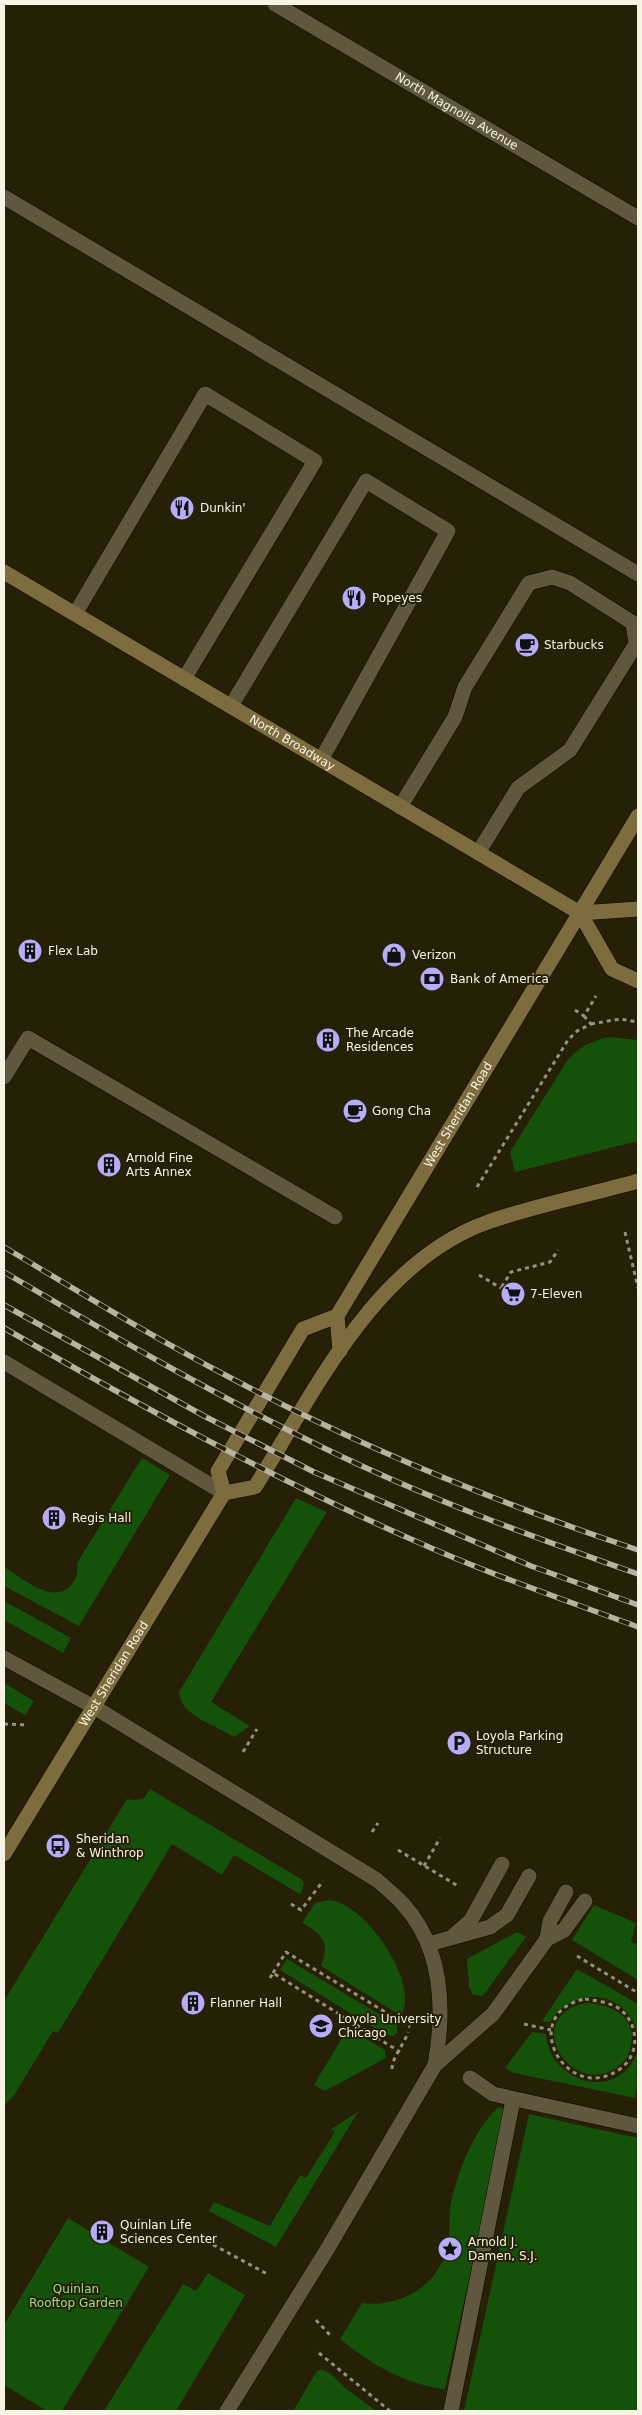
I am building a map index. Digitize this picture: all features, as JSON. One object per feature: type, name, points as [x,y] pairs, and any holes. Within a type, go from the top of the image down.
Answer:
[{"type":"main road","name":"North Broadway","points":[[4,572],[580,914]]},
{"type":"main road","name":"West Sheridan Road","points":[[337,1316],[638,816]]},
{"type":"main road","points":[[638,909],[580,914],[612,969],[638,981]]},
{"type":"main road","points":[[340,1351],[337,1316],[304,1329],[218,1471],[224,1493],[255,1487],[340,1351],[378,1299],[401,1275],[451,1240],[488,1222],[638,1181]]},
{"type":"main road","name":"West Sheridan Road","points":[[4,1854],[224,1493]]},
{"type":"street","name":"North Magnolia Avenue","points":[[275,4],[638,218]]},
{"type":"street","points":[[4,197],[638,574]]},
{"type":"street","points":[[75,614],[205,394],[315,461],[184,679]]},
{"type":"street","points":[[231,706],[366,481],[448,531],[321,760]]},
{"type":"street","points":[[400,807],[455,717],[465,687],[529,583],[552,577],[570,583],[633,623],[636,644],[570,750],[518,788],[478,853]]},
{"type":"street","points":[[4,1077],[28,1038],[335,1217]]},
{"type":"street","points":[[4,1362],[224,1493]]},
{"type":"street","points":[[4,1658],[94,1707],[377,1880],[404,1905],[429,1944],[440,1988],[440,2034],[435,2065]]},
{"type":"street","points":[[449,1939],[472,1920],[502,1864]]},
{"type":"street","points":[[429,1944],[490,1927],[507,1915],[529,1876]]},
{"type":"street","points":[[548,1939],[550,1921],[566,1892]]},
{"type":"street","points":[[227,2411],[328,2248],[435,2065],[493,2014],[548,1939],[564,1930],[585,1901]]},
{"type":"street","points":[[470,2078],[492,2094],[638,2126]]},
{"type":"street","points":[[451,2411],[513,2100]]},
{"type":"path","points":[[584,1016],[596,996]]},
{"type":"path","points":[[575,1010],[591,1024]]},
{"type":"path","points":[[477,1187],[568,1040],[577,1031],[591,1024],[620,1020],[638,1022]]},
{"type":"path","points":[[625,1232],[638,1288]]},
{"type":"path","points":[[501,1288],[511,1272],[550,1262],[558,1250]]},
{"type":"path","points":[[479,1275],[507,1291]]},
{"type":"path","points":[[4,1724],[28,1725]]},
{"type":"path","points":[[243,1752],[257,1729]]},
{"type":"path","points":[[372,1832],[378,1823]]},
{"type":"path","points":[[424,1866],[440,1838]]},
{"type":"path","points":[[398,1850],[459,1886]]},
{"type":"path","points":[[291,1904],[301,1910],[322,1880],[329,1885]]},
{"type":"path","points":[[270,1978],[286,1952],[410,2027]]},
{"type":"path","points":[[573,1954],[638,1993]]},
{"type":"path","points":[[273,1973],[400,2052]]},
{"type":"path","points":[[576,2001],[599,2001],[620,2009],[628,2019],[633,2027],[636,2048],[627,2063],[613,2074],[593,2077],[580,2075],[562,2064],[555,2056],[551,2030],[561,2012],[576,2001]]},
{"type":"path","points":[[392,2069],[392,2061],[400,2052],[411,2020]]},
{"type":"path","points":[[524,2024],[551,2030]]},
{"type":"path","points":[[199,2238],[269,2275]]},
{"type":"path","points":[[312,2315],[330,2335]]},
{"type":"path","points":[[319,2353],[390,2411]]},
{"type":"green space","points":[[609,1037],[638,1040],[638,1141],[515,1172],[510,1152],[567,1061],[586,1045]]},
{"type":"green space","points":[[142,1458],[170,1475],[79,1626],[4,1586],[4,1567],[28,1583],[46,1591],[64,1591],[71,1585],[77,1575],[77,1563]]},
{"type":"green space","points":[[296,1498],[327,1512],[211,1702],[250,1726],[234,1737],[192,1714],[185,1707],[179,1692]]},
{"type":"green space","points":[[4,1601],[71,1638],[63,1653],[4,1620]]},
{"type":"green space","points":[[4,1683],[34,1701],[25,1715],[4,1703]]},
{"type":"green space","points":[[150,1789],[301,1879],[304,1882],[301,1894],[234,1855],[222,1875],[172,1844],[58,2033],[53,2031],[13,2097],[4,2105],[4,2001],[127,1799],[143,1799]]},
{"type":"green space","points":[[328,1900],[342,1904],[357,1914],[372,1928],[385,1945],[396,1964],[403,1982],[405,2000],[402,2014],[398,2014],[321,1966],[325,1951],[323,1940],[320,1935],[302,1923],[315,1903]]},
{"type":"green space","points":[[594,1905],[636,1923],[631,1942],[638,1944],[638,1980],[572,1940]]},
{"type":"green space","points":[[517,1932],[526,1937],[485,1993],[482,1996],[473,1995],[469,1987],[467,1959]]},
{"type":"green space","points":[[287,1959],[397,2025],[397,2033],[393,2036],[386,2035],[280,1970]]},
{"type":"green space","points":[[577,1969],[638,2004],[638,2041],[637,2032],[631,2018],[612,2001],[601,1998],[578,1999],[558,2012],[550,2022],[542,2021]]},
{"type":"green space","points":[[585,2003],[603,2005],[612,2009],[619,2013],[630,2026],[632,2035],[628,2056],[620,2065],[603,2074],[586,2073],[571,2066],[560,2054],[555,2039],[556,2024],[565,2012]]},
{"type":"green space","points":[[348,2028],[385,2050],[386,2058],[325,2091],[314,2085]]},
{"type":"green space","points":[[532,2032],[546,2034],[550,2051],[559,2065],[571,2075],[585,2080],[600,2082],[614,2078],[627,2070],[636,2055],[638,2055],[638,2081],[635,2098],[514,2073],[505,2068]]},
{"type":"green space","points":[[498,2107],[506,2109],[445,2389],[416,2383],[376,2365],[340,2339],[362,2303],[377,2304],[405,2297],[417,2291],[437,2271],[444,2259],[448,2244],[451,2202],[458,2176],[474,2139]]},
{"type":"green space","points":[[358,2112],[276,2247],[209,2211],[214,2202],[270,2226],[300,2175],[306,2178],[335,2132],[331,2129]]},
{"type":"green space","points":[[529,2114],[638,2138],[638,2411],[464,2411]]},
{"type":"green space","name":"Quinlan Rooftop Garden","points":[[68,2218],[149,2267],[62,2411],[47,2411],[4,2385],[4,2325]]},
{"type":"green space","points":[[208,2273],[245,2295],[176,2411],[104,2411],[183,2284],[196,2291]]},
{"type":"green space","points":[[321,2369],[331,2374],[344,2387],[376,2411],[293,2411],[317,2371]]},
{"type":"railway","points":[[4,1247],[172,1346],[278,1403],[328,1427],[482,1493],[638,1550]]},
{"type":"railway","points":[[4,1272],[163,1364],[326,1449],[441,1500],[638,1574]]},
{"type":"railway","points":[[4,1305],[206,1417],[314,1472],[531,1566],[638,1605]]},
{"type":"railway","points":[[4,1328],[205,1439],[360,1516],[468,1564],[638,1627]]},
{"type":"place","name":"Dunkin'","points":[[182,508]]},
{"type":"place","name":"Popeyes","points":[[354,598]]},
{"type":"place","name":"Starbucks","points":[[527,645]]},
{"type":"place","name":"Flex Lab","points":[[30,951]]},
{"type":"place","name":"Verizon","points":[[394,955]]},
{"type":"place","name":"Bank of America","points":[[432,979]]},
{"type":"place","name":"The Arcade Residences","points":[[328,1040]]},
{"type":"place","name":"Gong Cha","points":[[355,1111]]},
{"type":"place","name":"Arnold Fine Arts Annex","points":[[109,1165]]},
{"type":"place","name":"7-Eleven","points":[[513,1294]]},
{"type":"place","name":"Regis Hall","points":[[54,1518]]},
{"type":"place","name":"Loyola Parking Structure","points":[[459,1743]]},
{"type":"place","name":"Sheridan & Winthrop","points":[[58,1846]]},
{"type":"place","name":"Flanner Hall","points":[[193,2003]]},
{"type":"place","name":"Loyola University Chicago","points":[[321,2026]]},
{"type":"place","name":"Quinlan Life Sciences Center","points":[[102,2232]]},
{"type":"place","name":"Arnold J. Damen, S.J.","points":[[450,2249]]}]
